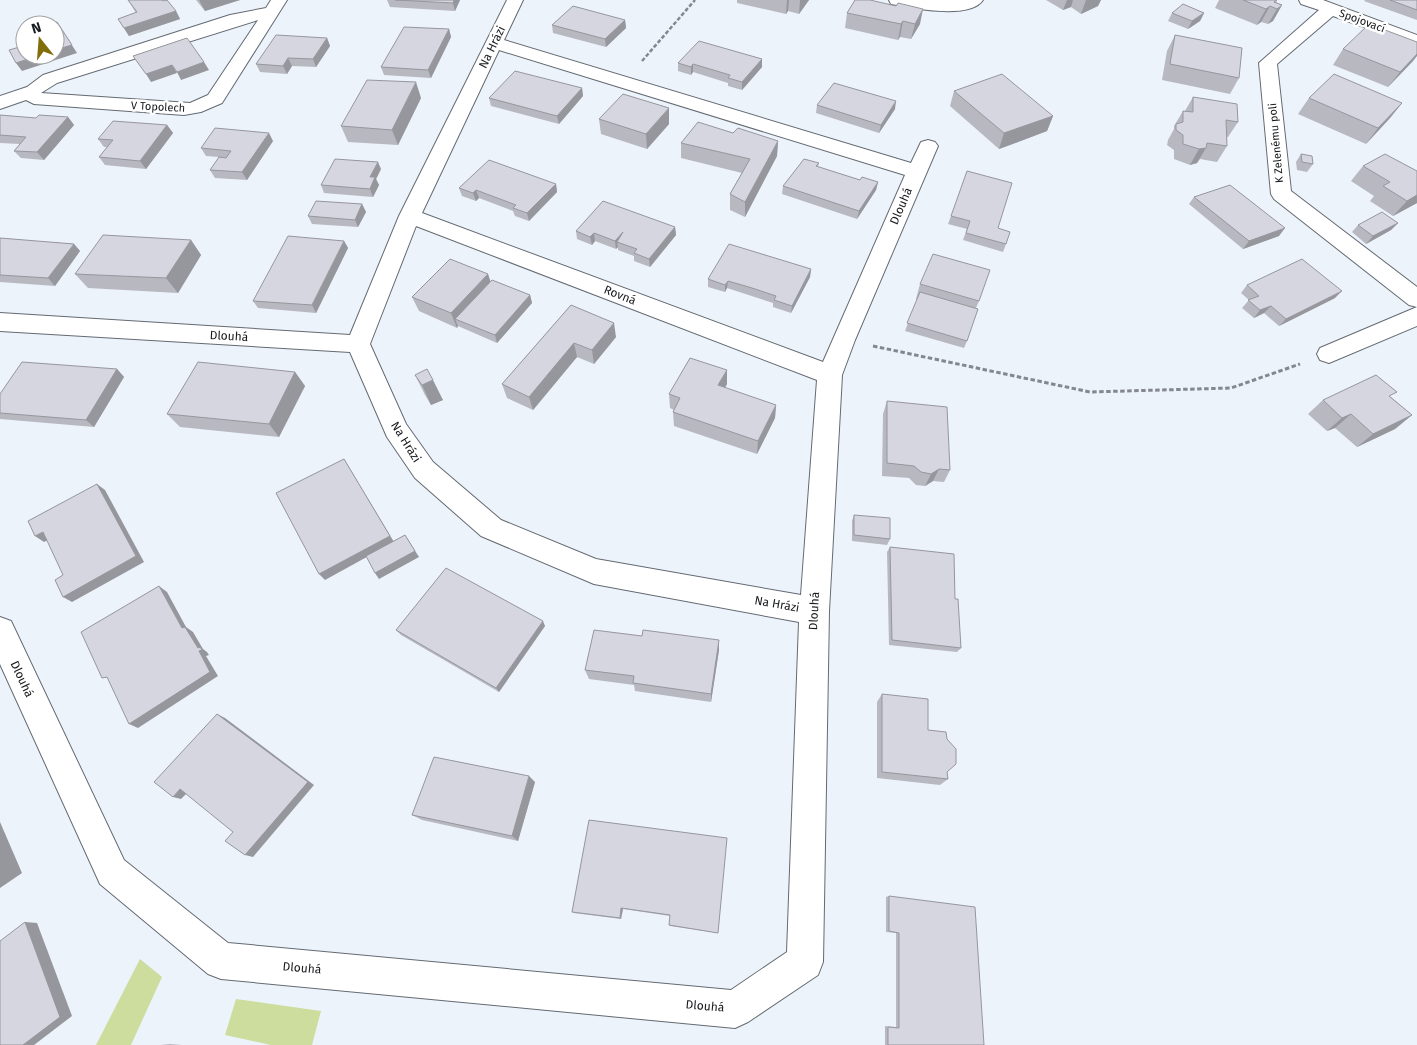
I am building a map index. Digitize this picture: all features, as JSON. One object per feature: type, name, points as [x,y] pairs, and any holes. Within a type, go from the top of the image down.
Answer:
[{"type":"street","name":"Na Hrázi","points":[[514,0],[410,216],[358,344],[396,430],[424,470],[491,528],[594,571],[814,611]]},
{"type":"street","points":[[897,0],[938,7],[958,5],[975,0]]},
{"type":"street","name":"Spojovací","points":[[1308,0],[1417,41]]},
{"type":"street","name":"V Topolech","points":[[0,103],[32,91],[44,82],[63,75],[274,6]]},
{"type":"street","name":"V Topolech","points":[[32,91],[34,98],[58,101],[194,108],[215,99],[274,6]]},
{"type":"street","name":"K Zelenému poli","points":[[1331,9],[1268,63],[1281,194],[1417,299]]},
{"type":"street","name":"Dlouhá","points":[[0,631],[112,872],[222,961],[735,1009],[805,962],[814,611],[830,375],[843,340],[922,159],[623,82],[494,43]]},
{"type":"street","name":"Rovná","points":[[410,216],[830,375]]},
{"type":"street","points":[[1330,354],[1417,316]]},
{"type":"street","name":"Dlouhá","points":[[3,326],[358,344]]},
{"type":"path","points":[[623,82],[695,0]]},
{"type":"path","points":[[843,340],[1090,392],[1231,388],[1330,354]]},
{"type":"green space","points":[[140,959],[162,977],[131,1045],[96,1045]]},
{"type":"green space","points":[[236,999],[321,1011],[312,1045],[271,1045],[225,1035]]},
{"type":"building","points":[[128,0],[167,0],[176,11],[124,28],[118,19],[137,12]]},
{"type":"building","points":[[395,0],[454,0],[453,3]]},
{"type":"building","points":[[855,0],[870,0],[896,6],[898,3],[923,9],[915,24],[903,21],[901,24],[847,13]]},
{"type":"building","points":[[1243,0],[1277,0],[1274,2],[1282,5],[1277,9],[1270,6],[1266,9]]},
{"type":"building","points":[[1390,0],[1417,0],[1417,10]]},
{"type":"building","points":[[1183,4],[1204,13],[1192,21],[1172,13]]},
{"type":"building","points":[[573,6],[625,20],[605,39],[552,25]]},
{"type":"building","points":[[1369,24],[1417,42],[1417,54],[1400,72],[1343,49]]},
{"type":"building","points":[[404,27],[449,29],[428,70],[381,67]]},
{"type":"building","points":[[65,34],[72,45],[65,47]]},
{"type":"building","points":[[276,35],[327,38],[313,59],[288,58],[283,66],[256,64]]},
{"type":"building","points":[[1175,35],[1242,48],[1239,78],[1170,64]]},
{"type":"building","points":[[187,38],[204,62],[177,72],[172,65],[146,74],[133,56]]},
{"type":"building","points":[[699,41],[762,59],[742,82],[728,78],[730,75],[693,64],[691,67],[678,63]]},
{"type":"building","points":[[15,48],[15,61],[9,50]]},
{"type":"building","points":[[515,71],[582,88],[557,116],[489,98]]},
{"type":"building","points":[[1002,74],[1053,116],[1004,133],[954,91]]},
{"type":"building","points":[[1334,74],[1402,103],[1378,128],[1309,98]]},
{"type":"building","points":[[367,80],[416,82],[392,130],[341,126]]},
{"type":"building","points":[[834,83],[896,101],[881,125],[817,105]]},
{"type":"building","points":[[623,94],[669,108],[646,134],[599,119]]},
{"type":"building","points":[[1193,97],[1237,104],[1238,122],[1226,120],[1227,146],[1207,143],[1206,148],[1199,149],[1183,144],[1183,135],[1176,130],[1176,124],[1183,122],[1183,111],[1193,112]]},
{"type":"building","points":[[0,115],[36,118],[39,115],[68,117],[37,152],[14,151],[26,137],[0,135]]},
{"type":"building","points":[[113,121],[167,125],[140,161],[99,157],[113,140],[98,139]]},
{"type":"building","points":[[698,122],[733,133],[738,128],[778,141],[745,202],[730,194],[750,159],[681,143]]},
{"type":"building","points":[[215,128],[269,133],[242,172],[210,170],[219,157],[226,158],[231,151],[201,148]]},
{"type":"building","points":[[1301,154],[1312,156],[1313,164],[1302,162]]},
{"type":"building","points":[[1385,154],[1417,171],[1417,195],[1407,201],[1383,186],[1390,182],[1363,166]]},
{"type":"building","points":[[335,159],[378,162],[370,177],[375,177],[370,189],[321,185]]},
{"type":"building","points":[[804,159],[819,163],[816,166],[860,180],[862,177],[878,182],[859,211],[783,186]]},
{"type":"building","points":[[489,160],[556,184],[527,213],[513,208],[516,205],[476,190],[473,193],[459,188]]},
{"type":"building","points":[[967,171],[1012,183],[998,228],[1010,232],[1006,244],[966,233],[970,221],[951,216]]},
{"type":"building","points":[[1230,185],[1285,228],[1249,241],[1194,197]]},
{"type":"building","points":[[316,201],[362,204],[355,220],[308,216]]},
{"type":"building","points":[[603,201],[675,227],[649,259],[634,253],[637,249],[617,242],[623,232],[615,241],[594,233],[590,237],[576,231]]},
{"type":"building","points":[[1382,212],[1398,223],[1373,236],[1358,225]]},
{"type":"building","points":[[103,235],[191,240],[166,278],[75,274]]},
{"type":"building","points":[[288,236],[344,241],[312,305],[253,301]]},
{"type":"building","points":[[0,238],[74,244],[48,278],[0,275]]},
{"type":"building","points":[[729,244],[811,269],[792,306],[774,300],[776,296],[752,288],[728,281],[725,285],[708,279]]},
{"type":"building","points":[[933,254],[990,270],[979,301],[920,284]]},
{"type":"building","points":[[450,259],[488,274],[451,313],[412,297]]},
{"type":"building","points":[[1302,259],[1342,291],[1286,319],[1271,306],[1260,310],[1248,300],[1259,296],[1247,285]]},
{"type":"building","points":[[492,280],[530,295],[495,335],[455,319]]},
{"type":"building","points":[[920,292],[978,309],[967,341],[907,323]]},
{"type":"building","points":[[571,305],[614,323],[592,350],[574,343],[529,397],[502,384]]},
{"type":"building","points":[[690,358],[727,370],[718,385],[776,405],[758,441],[673,412],[680,398],[669,394]]},
{"type":"building","points":[[22,362],[117,369],[86,420],[0,413],[0,394]]},
{"type":"building","points":[[198,362],[295,372],[269,424],[167,414]]},
{"type":"building","points":[[427,369],[433,380],[422,385],[415,375]]},
{"type":"building","points":[[1376,375],[1397,392],[1389,396],[1412,415],[1373,434],[1351,414],[1342,418],[1323,400]]},
{"type":"building","points":[[887,401],[947,407],[950,470],[939,469],[931,474],[921,472],[914,466],[887,463]]},
{"type":"building","points":[[344,459],[390,536],[319,574],[276,493]]},
{"type":"building","points":[[97,484],[136,556],[63,597],[55,580],[63,575],[43,532],[35,536],[28,521]]},
{"type":"building","points":[[854,515],[890,518],[890,539],[854,535]]},
{"type":"building","points":[[405,535],[415,551],[375,573],[366,556]]},
{"type":"building","points":[[890,547],[954,554],[955,599],[958,599],[961,648],[892,640]]},
{"type":"building","points":[[446,568],[543,621],[496,688],[396,630]]},
{"type":"building","points":[[159,586],[182,628],[185,627],[198,648],[200,647],[202,650],[199,651],[210,672],[129,724],[107,677],[102,678],[81,632]]},
{"type":"building","points":[[594,630],[642,636],[643,630],[719,640],[711,694],[633,683],[634,676],[585,670]]},
{"type":"building","points":[[882,694],[928,699],[928,730],[946,732],[947,739],[956,749],[956,764],[947,772],[948,779],[882,772]]},
{"type":"building","points":[[217,714],[308,782],[245,855],[225,841],[233,832],[180,789],[173,797],[154,782]]},
{"type":"building","points":[[434,757],[529,776],[512,836],[412,815]]},
{"type":"building","points":[[589,820],[727,838],[718,933],[669,925],[670,915],[621,908],[620,918],[572,912]]},
{"type":"building","points":[[889,896],[975,907],[984,1045],[888,1045],[888,1027],[899,1028],[899,933],[889,931]]},
{"type":"building","points":[[25,922],[60,1017],[23,1045],[0,1045],[0,941]]}]
